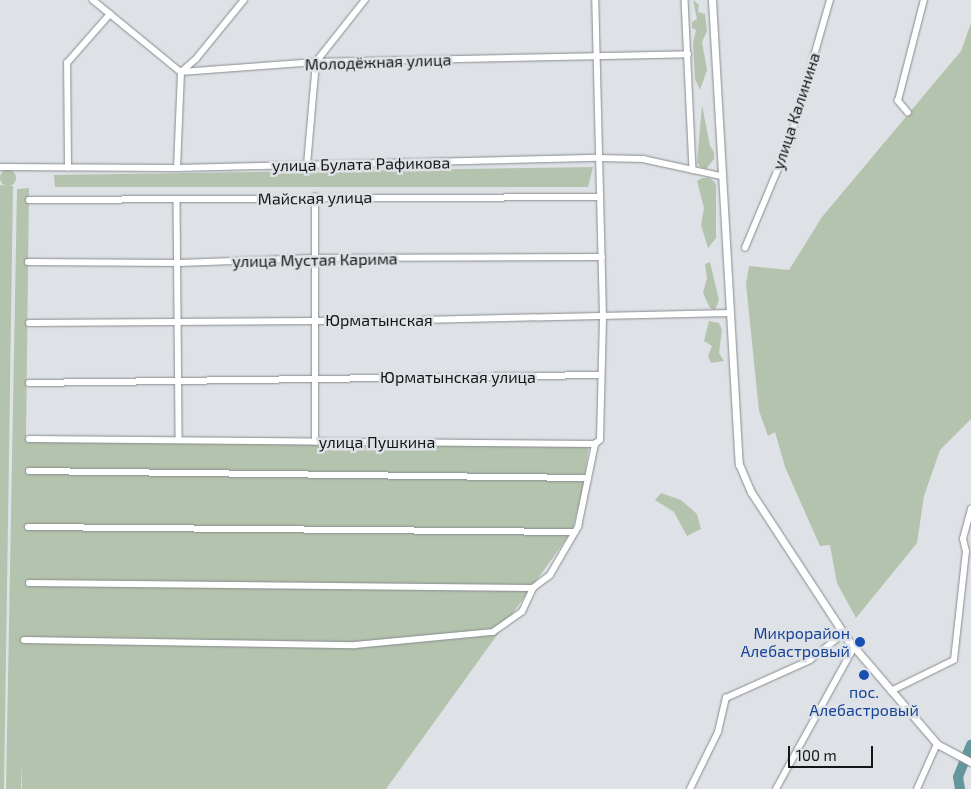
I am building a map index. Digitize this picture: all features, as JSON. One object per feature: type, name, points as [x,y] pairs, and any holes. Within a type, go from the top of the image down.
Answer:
[{"type":"street","points":[[93,0],[180,72]]},
{"type":"street","points":[[177,168],[180,72],[196,59],[244,0]]},
{"type":"street","points":[[307,165],[316,62],[365,0]]},
{"type":"street","points":[[24,640],[355,644],[493,632],[522,612],[533,588],[550,576],[575,532],[595,444],[600,440],[604,317],[595,0]]},
{"type":"street","points":[[685,0],[693,170]]},
{"type":"street","points":[[712,0],[739,464],[751,492],[854,647],[937,744],[971,762]]},
{"type":"street","name":"улица Калинина","points":[[745,248],[789,143],[830,0]]},
{"type":"street","points":[[908,113],[898,101],[924,0]]},
{"type":"street","points":[[68,168],[67,63],[110,14]]},
{"type":"street","name":"Молодёжная улица","points":[[180,72],[316,62],[688,54]]},
{"type":"street","name":"улица Булата Рафикова","points":[[0,167],[177,168],[600,158],[643,159],[721,176]]},
{"type":"street","points":[[315,197],[315,442]]},
{"type":"street","name":"Майская улица","points":[[29,200],[600,197]]},
{"type":"street","points":[[177,200],[179,440]]},
{"type":"street","name":"улица Мустая Карима","points":[[28,262],[179,263],[316,258],[602,256]]},
{"type":"street","name":"Юрматынская","points":[[29,323],[604,317],[730,313]]},
{"type":"street","name":"Юрматынская улица","points":[[28,383],[601,375]]},
{"type":"street","name":"улица Пушкина","points":[[30,439],[595,444]]},
{"type":"street","points":[[29,471],[588,478]]},
{"type":"street","points":[[891,691],[954,660],[966,552],[963,539],[971,509]]},
{"type":"street","points":[[28,527],[575,532]]},
{"type":"street","points":[[29,584],[533,588]]},
{"type":"street","points":[[690,789],[718,732],[726,698],[810,660],[844,634]]},
{"type":"street","points":[[776,789],[854,647]]},
{"type":"street","points":[[918,789],[937,744]]},
{"type":"green space","points":[[693,0],[699,5],[698,12],[705,14],[707,31],[702,42],[707,70],[700,90],[695,79],[693,44],[696,30],[692,28],[692,22],[697,19]]},
{"type":"green space","points":[[971,23],[971,419],[940,450],[924,496],[917,543],[856,618],[837,583],[830,545],[820,546],[785,467],[775,432],[768,436],[759,411],[746,284],[749,266],[789,270],[822,217],[961,51]]},
{"type":"green space","points":[[702,105],[710,146],[714,152],[714,159],[706,169],[700,167],[697,162]]},
{"type":"green space","points":[[593,167],[588,187],[55,187],[54,175]]},
{"type":"green space","points":[[8,170],[16,178],[8,186],[0,178]]},
{"type":"green space","points":[[702,178],[710,178],[716,184],[716,238],[708,248],[701,225],[704,208],[697,181]]},
{"type":"green space","points":[[0,185],[13,186],[4,789],[0,789]]},
{"type":"green space","points":[[29,188],[26,440],[589,444],[583,490],[572,531],[386,789],[22,789],[22,764],[21,789],[6,789],[17,189]]},
{"type":"green space","points":[[710,262],[719,300],[715,310],[710,308],[703,293],[707,278],[705,264]]},
{"type":"green space","points":[[709,321],[719,323],[722,330],[719,353],[724,361],[711,363],[708,356],[712,346],[704,341]]},
{"type":"green space","points":[[661,493],[681,500],[697,514],[701,529],[687,536],[674,512],[655,500]]},
{"type":"waterway","points":[[960,789],[958,777],[971,745]]},
{"type":"place","name":"Микрорайон Алебастровый","points":[[860,642]]},
{"type":"place","name":"пос. Алебастровый","points":[[864,675]]}]
